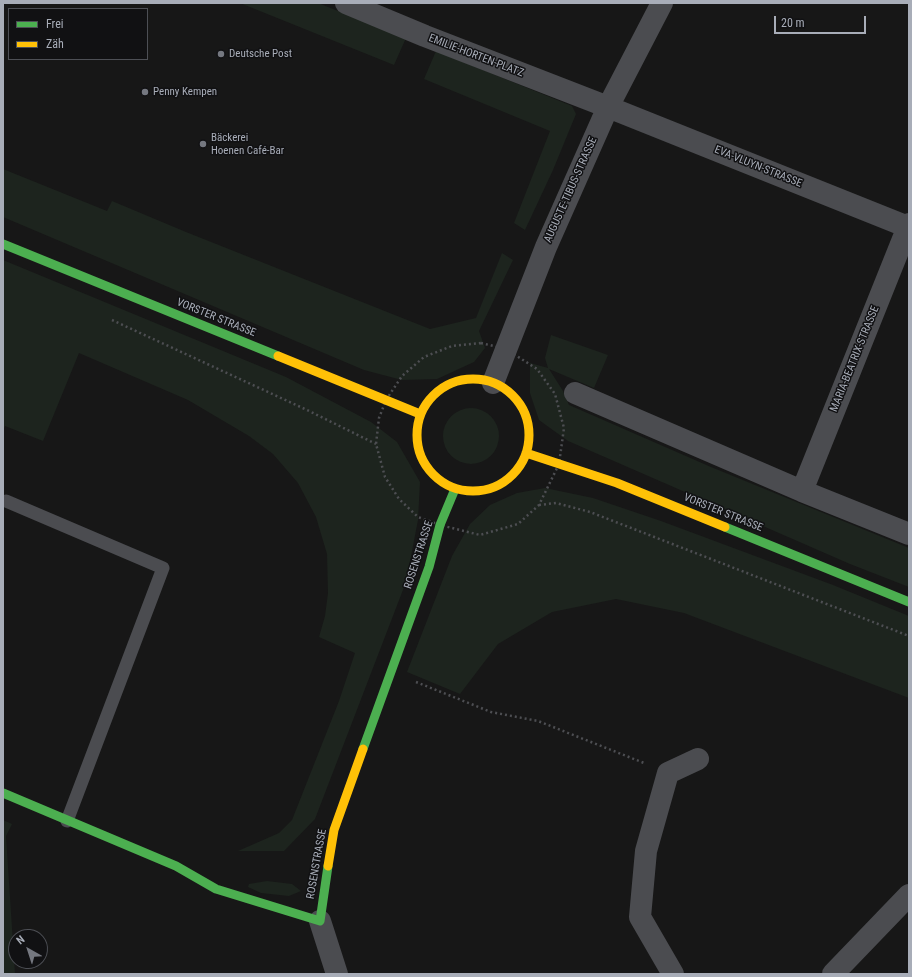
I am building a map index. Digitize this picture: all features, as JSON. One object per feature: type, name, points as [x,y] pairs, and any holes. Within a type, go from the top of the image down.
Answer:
[{"type":"main road","name":"VORSTER STRASSE","points":[[3,244],[420,414]]},
{"type":"main road","points":[[476,379],[493,383],[508,391],[519,404],[527,419],[529,436],[526,453],[520,466],[510,477],[498,486],[484,490],[469,491],[455,489],[438,480],[434,476],[426,467],[418,450],[417,432],[420,414],[429,399],[442,388],[453,383],[476,379]]},
{"type":"main road","name":"VORSTER STRASSE","points":[[526,453],[618,483],[909,602]]},
{"type":"main road","name":"ROSENSTRASSE","points":[[320,921],[334,830],[429,567],[440,525],[455,489]]},
{"type":"main road","points":[[3,793],[176,866],[216,889],[320,921]]},
{"type":"street","name":"EMILIE-HORTEN-PLATZ","points":[[346,3],[425,36],[608,106]]},
{"type":"street","name":"AUGUSTE-TIBUS-STRASSE","points":[[493,383],[546,247],[608,106],[662,3]]},
{"type":"street","name":"EVA-VLUYN-STRASSE","points":[[608,106],[909,227]]},
{"type":"street","name":"MARIA-BEATRIX-STRASSE","points":[[802,491],[909,227]]},
{"type":"street","points":[[575,393],[802,491],[909,534]]},
{"type":"street","points":[[673,974],[640,917],[646,850],[668,773],[698,759]]},
{"type":"street","points":[[833,974],[909,895]]},
{"type":"street","points":[[320,921],[337,974]]},
{"type":"lane","points":[[6,501],[163,568],[67,821]]},
{"type":"path","points":[[112,320],[307,410],[376,444]]},
{"type":"path","points":[[539,505],[556,503],[590,512],[909,636]]},
{"type":"path","points":[[391,673],[491,712],[538,720],[668,773]]},
{"type":"shaded area","points":[[240,3],[318,3],[406,38],[394,65]]},
{"type":"shaded area","points":[[436,51],[572,106],[576,114],[553,170],[525,230],[514,223],[550,131],[424,79]]},
{"type":"shaded area","points":[[3,169],[107,211],[112,201],[430,329],[476,318],[502,253],[513,260],[479,331],[485,348],[474,362],[437,379],[402,380],[364,370],[3,217]]},
{"type":"shaded area","points":[[3,260],[286,377],[371,422],[397,442],[420,482],[418,520],[406,582],[315,819],[284,851],[238,851],[279,833],[292,820],[339,701],[355,653],[319,637],[325,616],[328,593],[327,554],[316,517],[298,483],[273,454],[249,436],[188,400],[79,353],[43,441],[5,426],[3,431]]},
{"type":"shaded area","points":[[551,335],[608,355],[594,388],[549,369],[563,391],[569,405],[711,467],[909,548],[909,587],[850,564],[568,441],[539,420],[530,393],[530,363],[548,368],[545,358]]},
{"type":"shaded area","points":[[471,408],[482,410],[491,416],[497,425],[499,436],[497,447],[491,456],[482,462],[471,464],[460,462],[451,456],[445,447],[443,436],[445,425],[451,416],[460,410]]},
{"type":"shaded area","points":[[545,488],[593,498],[661,521],[833,585],[909,616],[909,698],[684,613],[616,599],[552,612],[498,644],[460,694],[407,672],[452,556],[470,524],[490,505],[517,493]]},
{"type":"shaded area","points":[[3,820],[12,824],[6,836],[12,929],[8,929],[8,969],[15,969],[15,974],[3,974]]},
{"type":"shaded area","points":[[267,881],[292,884],[301,891],[289,896],[261,893],[248,887],[249,884]]},
{"type":"traffic: fast","points":[[3,244],[278,356]]},
{"type":"traffic: fast","points":[[363,749],[429,567],[440,525],[455,489]]},
{"type":"traffic: fast","points":[[725,527],[909,602]]},
{"type":"traffic: fast","points":[[3,793],[176,866],[216,889],[320,921],[328,866]]},
{"type":"traffic: slow","points":[[278,356],[420,414]]},
{"type":"traffic: slow","points":[[473,379],[494,383],[513,395],[525,414],[529,435],[525,456],[513,475],[494,487],[473,491],[452,487],[433,475],[421,456],[417,435],[421,414],[433,395],[452,383],[473,379]]},
{"type":"traffic: slow","points":[[526,453],[617,483],[725,527]]},
{"type":"traffic: slow","points":[[328,866],[334,830],[363,749]]},
{"type":"place","name":"Deutsche Post","points":[[221,54]]},
{"type":"place","name":"Penny Kempen","points":[[145,92]]},
{"type":"place","name":"Bäckerei Hoenen Café-Bar","points":[[203,144]]}]
